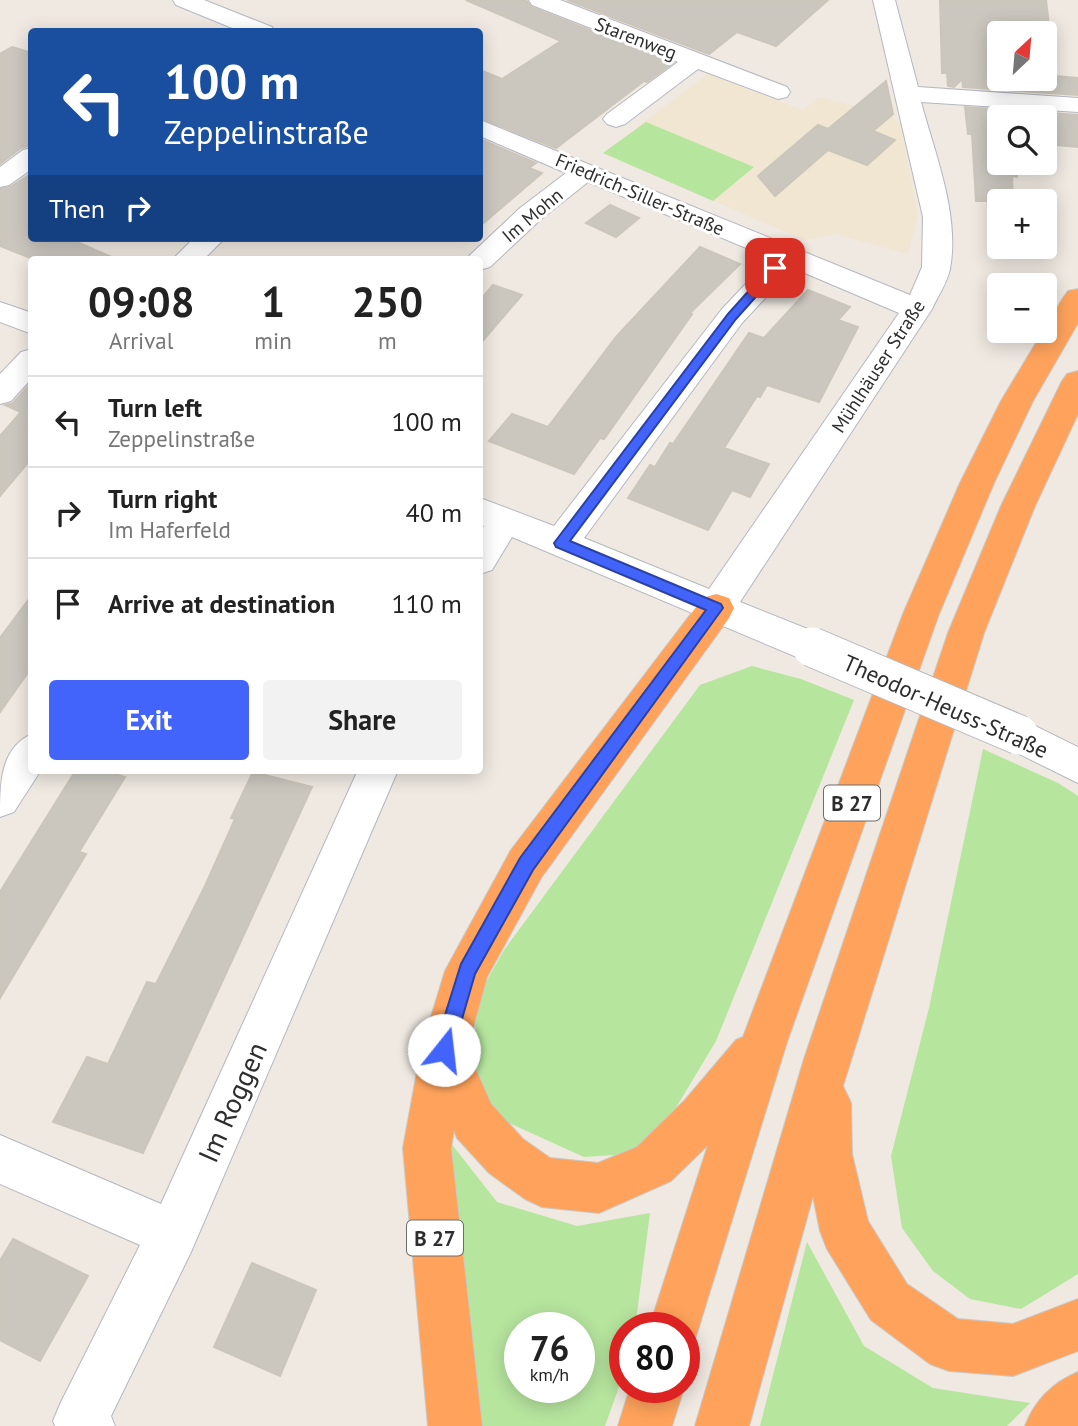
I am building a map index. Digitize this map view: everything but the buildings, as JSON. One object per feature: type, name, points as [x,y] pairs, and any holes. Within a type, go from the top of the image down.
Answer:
[{"type":"highway","name":"B 27","points":[[680,1312],[764,1042],[921,614],[976,484],[1017,401],[1078,298]]},
{"type":"highway","name":"B 27","points":[[722,1426],[827,1059],[966,634],[1018,506],[1078,381]]},
{"type":"highway","name":"B 27","points":[[455,1426],[426,1147],[444,1050],[467,971],[526,864],[716,608]]},
{"type":"highway","name":"B 27","points":[[444,1050],[474,1121],[506,1156],[542,1182],[598,1188],[654,1164],[702,1117],[764,1042]]},
{"type":"highway","name":"B 27","points":[[827,1059],[828,1154],[845,1231],[888,1301],[949,1345],[1013,1350],[1078,1325]]},
{"type":"highway","points":[[1052,1426],[1078,1399]]},
{"type":"highway","points":[[645,1426],[652,1403]]},
{"type":"street","points":[[184,0],[238,18],[257,28]]},
{"type":"street","name":"Starenweg","points":[[540,0],[778,92]]},
{"type":"street","name":"Mühlhäuser Straße","points":[[716,608],[917,309],[932,281],[936,267],[937,217],[884,0]]},
{"type":"street","name":"Starenweg","points":[[616,119],[694,61]]},
{"type":"street","points":[[907,94],[1078,105]]},
{"type":"street","name":"Friedrich-Siller-Straße","points":[[483,128],[917,309]]},
{"type":"street","points":[[0,179],[28,159]]},
{"type":"street","name":"Im Mohn","points":[[483,258],[530,214],[585,171]]},
{"type":"street","points":[[190,256],[206,242]]},
{"type":"street","points":[[561,543],[732,316],[788,256]]},
{"type":"street","points":[[0,311],[28,322]]},
{"type":"street","points":[[0,393],[28,363]]},
{"type":"street","points":[[483,550],[492,515]]},
{"type":"street","name":"Theodor-Heuss-Straße","points":[[492,515],[812,647],[1019,736],[1078,766]]},
{"type":"street","points":[[0,799],[28,757]]},
{"type":"street","name":"Im Roggen","points":[[88,1426],[80,1421],[173,1234],[376,774]]},
{"type":"street","points":[[0,1159],[173,1234]]},
{"type":"shaded area","points":[[708,74],[803,110],[819,97],[888,114],[900,123],[918,215],[908,254],[836,234],[804,240],[603,153]]},
{"type":"green space","points":[[646,122],[754,167],[713,201],[603,153]]},
{"type":"green space","points":[[752,666],[801,679],[854,700],[716,1041],[671,1116],[648,1142],[628,1154],[584,1157],[498,1118],[476,1071],[475,1001],[504,950],[700,685]]},
{"type":"green space","points":[[983,749],[1058,783],[1078,796],[1078,1274],[1021,1309],[970,1299],[933,1271],[902,1228],[891,1156],[929,1008]]},
{"type":"green space","points":[[443,1133],[497,1202],[577,1226],[650,1213],[637,1312],[609,1312],[609,1403],[613,1403],[605,1426],[474,1426]]},
{"type":"green space","points":[[807,1242],[864,1346],[933,1388],[1030,1403],[1007,1426],[760,1426]]},
{"type":"route","points":[[444,1050],[467,971],[526,864],[716,608],[561,543],[732,316],[775,268]]}]
